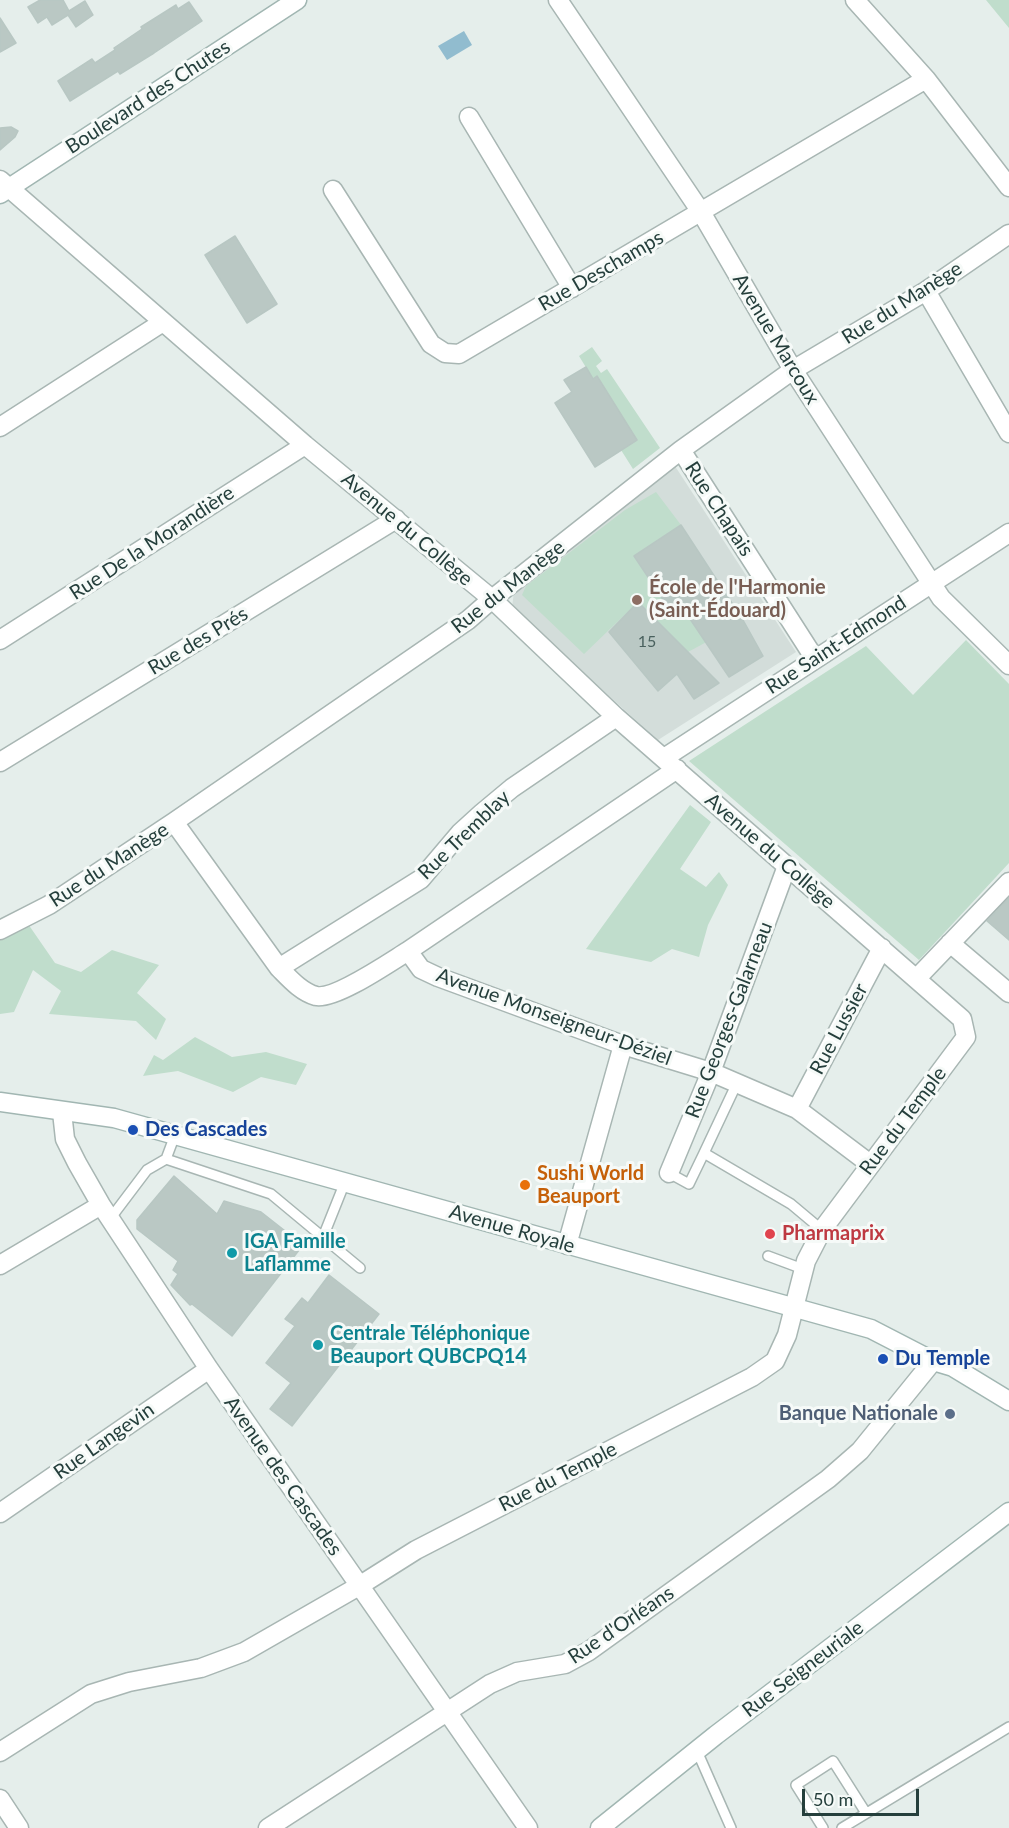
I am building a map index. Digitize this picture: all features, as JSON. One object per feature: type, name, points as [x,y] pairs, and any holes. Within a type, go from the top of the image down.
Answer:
[{"type":"street","name":"Boulevard des Chutes","points":[[3,188],[297,0]]},
{"type":"street","name":"Avenue Marcoux","points":[[558,0],[701,212],[793,370],[941,598],[1009,665]]},
{"type":"street","points":[[855,0],[926,79],[1009,187]]},
{"type":"street","name":"Rue Deschamps","points":[[333,190],[431,344],[446,353],[459,354],[926,79]]},
{"type":"street","points":[[469,117],[572,288]]},
{"type":"street","name":"Avenue du Collège","points":[[3,188],[305,445],[492,599],[616,717],[962,1018],[966,1037]]},
{"type":"street","name":"Rue du Manège","points":[[0,930],[49,905],[468,620],[681,450],[793,370],[926,291],[1009,234]]},
{"type":"street","points":[[926,291],[1009,433]]},
{"type":"street","points":[[0,427],[163,322]]},
{"type":"street","name":"Rue De la Morandière","points":[[0,640],[305,445]]},
{"type":"street","name":"Rue Chapais","points":[[681,450],[815,659]]},
{"type":"street","name":"Rue des Prés","points":[[0,762],[396,519]]},
{"type":"street","name":"Rue Saint-Edmond","points":[[408,951],[815,659],[1009,532]]},
{"type":"street","name":"Rue Tremblay","points":[[279,968],[421,879],[460,833],[512,788],[616,717]]},
{"type":"street","points":[[174,822],[279,968],[299,988],[317,996],[338,993],[408,951]]},
{"type":"street","name":"Rue Georges-Galarneau","points":[[669,1173],[711,1072],[788,866]]},
{"type":"street","points":[[917,978],[1009,882]]},
{"type":"street","points":[[950,943],[1009,993]]},
{"type":"street","name":"Rue Lussier","points":[[797,1110],[882,948]]},
{"type":"street","name":"Avenue Monseigneur-Déziel","points":[[408,951],[421,969],[438,977],[623,1045],[711,1072],[797,1110],[870,1164]]},
{"type":"street","name":"Rue du Temple","points":[[0,1752],[91,1694],[129,1682],[201,1668],[244,1652],[359,1586],[416,1550],[752,1377],[775,1361],[787,1335],[803,1269],[822,1230],[966,1037]]},
{"type":"street","points":[[567,1245],[623,1045]]},
{"type":"street","name":"Avenue Royale","points":[[0,1102],[114,1118],[871,1329],[933,1361],[952,1367],[1009,1401]]},
{"type":"street","name":"Avenue des Cascades","points":[[62,1112],[65,1139],[76,1163],[208,1369],[528,1828]]},
{"type":"street","points":[[0,1264],[106,1212]]},
{"type":"street","name":"Rue d'Orléans","points":[[268,1828],[490,1684],[516,1672],[565,1664],[589,1651],[828,1479],[860,1451],[933,1361]]},
{"type":"street","name":"Rue Langevin","points":[[0,1513],[208,1369]]},
{"type":"street","name":"Rue Seigneuriale","points":[[600,1828],[697,1750],[1009,1512]]},
{"type":"street","points":[[0,1800],[19,1828]]},
{"type":"lane","points":[[669,1173],[689,1184],[737,1083]]},
{"type":"lane","points":[[106,1212],[147,1170],[166,1159],[175,1135]]},
{"type":"lane","points":[[704,1152],[791,1204],[822,1230]]},
{"type":"lane","points":[[166,1159],[271,1194],[360,1268]]},
{"type":"lane","points":[[324,1238],[345,1182]]},
{"type":"lane","points":[[768,1256],[803,1269]]},
{"type":"lane","points":[[842,1828],[1009,1727]]},
{"type":"lane","points":[[697,1750],[731,1828]]},
{"type":"lane","points":[[823,1828],[796,1785],[833,1761],[867,1813]]},
{"type":"shaded area","name":"École de l'Harmonie (Saint-Édouard)","points":[[673,463],[796,652],[658,740],[512,609],[514,590]]},
{"type":"green space","points":[[986,0],[1009,0],[1009,28]]},
{"type":"green space","points":[[592,347],[602,361],[596,366],[601,373],[607,369],[660,448],[633,469],[621,450],[637,440],[597,377],[593,379],[579,356]]},
{"type":"green space","points":[[656,492],[681,525],[635,556],[670,610],[680,604],[725,632],[688,652],[638,602],[584,654],[522,595],[526,586],[625,510]]},
{"type":"green space","points":[[966,640],[1009,684],[1009,863],[919,960],[689,761],[866,646],[913,695]]},
{"type":"green space","points":[[690,805],[711,822],[680,869],[706,887],[719,872],[728,885],[708,925],[699,957],[672,949],[651,962],[586,949]]},
{"type":"green space","points":[[26,921],[55,963],[81,972],[112,950],[159,965],[137,993],[166,1019],[156,1040],[136,1021],[49,1014],[61,991],[33,970],[14,1012],[0,1014],[0,931]]},
{"type":"green space","points":[[195,1037],[232,1057],[266,1052],[307,1064],[296,1085],[261,1077],[233,1092],[178,1071],[143,1076],[154,1055],[163,1060]]},
{"type":"water","points":[[464,31],[472,45],[447,60],[438,46]]},
{"type":"building","points":[[40,0],[63,0],[69,11],[85,1],[93,15],[76,27],[68,15],[52,25],[47,17],[38,23],[28,7]]},
{"type":"building","points":[[189,2],[202,21],[120,74],[118,71],[70,101],[58,81],[92,59],[95,63],[142,29],[141,27],[176,5],[178,9]]},
{"type":"building","points":[[0,18],[16,43],[0,52]]},
{"type":"building","points":[[11,127],[18,131],[15,137],[0,150],[0,128]]},
{"type":"building","points":[[235,236],[277,304],[247,323],[205,255]]},
{"type":"building","points":[[586,367],[593,379],[597,376],[637,440],[595,467],[555,403],[572,392],[564,380]]},
{"type":"building","points":[[681,525],[743,620],[763,656],[729,677],[680,604],[670,610],[634,556]]},
{"type":"building","points":[[638,602],[719,683],[694,699],[677,674],[658,691],[609,632]]},
{"type":"building","points":[[1009,898],[1009,940],[987,921]]},
{"type":"building","name":"IGA Famille Laflamme","points":[[174,1176],[217,1214],[224,1201],[261,1212],[303,1245],[232,1336],[192,1304],[190,1305],[171,1285],[178,1274],[173,1270],[178,1261],[137,1229],[137,1220]]},
{"type":"building","name":"Centrale Téléphonique Beauport QUBCPQ14","points":[[329,1275],[379,1314],[292,1426],[270,1409],[291,1383],[266,1363],[295,1326],[285,1319],[302,1298],[308,1303]]},
{"type":"place","name":"École de l'Harmonie (Saint-Édouard)","points":[[637,600]]},
{"type":"place","name":"Des Cascades","points":[[133,1130]]},
{"type":"place","name":"Sushi World Beauport","points":[[525,1185]]},
{"type":"place","name":"Pharmaprix","points":[[770,1234]]},
{"type":"place","name":"IGA Famille Laflamme","points":[[232,1253]]},
{"type":"place","name":"Centrale Téléphonique Beauport QUBCPQ14","points":[[318,1345]]},
{"type":"place","name":"Du Temple","points":[[883,1359]]},
{"type":"place","name":"Banque Nationale","points":[[950,1414]]}]
